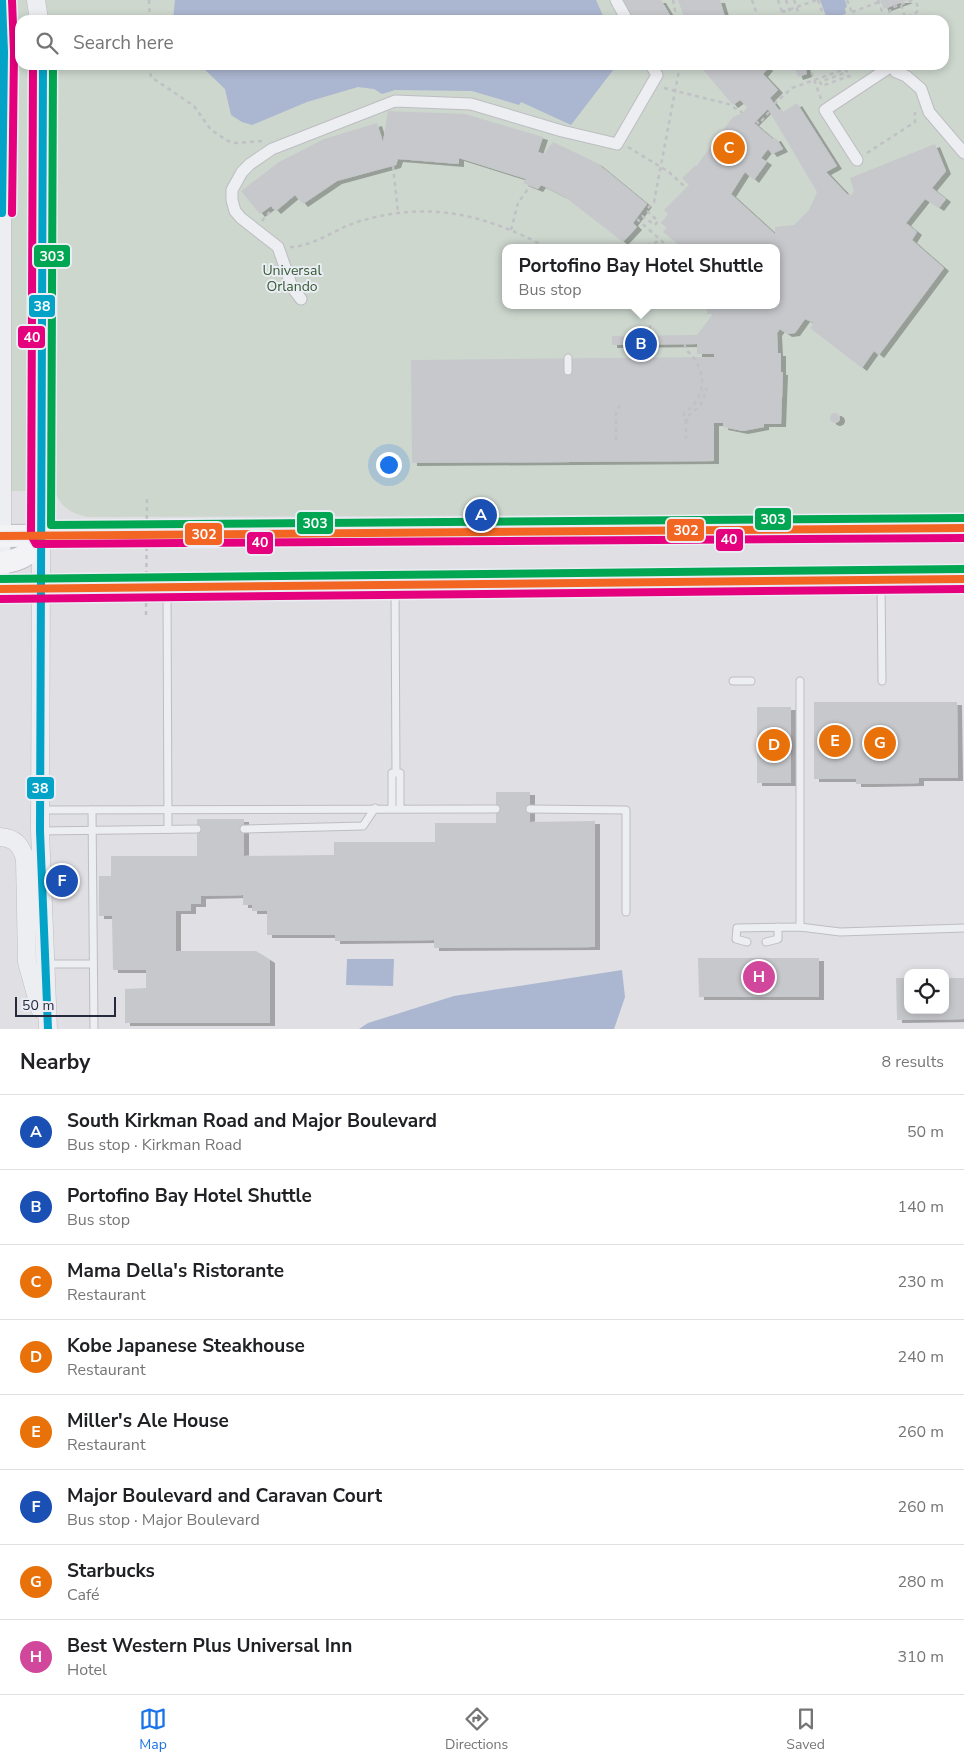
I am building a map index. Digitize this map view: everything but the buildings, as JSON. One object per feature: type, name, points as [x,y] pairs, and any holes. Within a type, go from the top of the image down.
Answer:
[{"type":"main road","points":[[1,536],[964,528]]},
{"type":"main road","points":[[1,567],[27,555],[34,548],[40,535]]},
{"type":"main road","points":[[0,589],[964,579]]},
{"type":"street","points":[[1,567],[2,128],[4,52],[2,0]]},
{"type":"street","points":[[36,0],[38,15]]},
{"type":"street","points":[[616,0],[624,15]]},
{"type":"street","points":[[43,70],[40,831],[47,1029]]},
{"type":"street","points":[[304,303],[289,279],[278,247],[241,218],[235,211],[232,190],[242,172],[250,164],[272,150],[395,101],[471,104],[562,131],[617,144],[654,70]]},
{"type":"street","points":[[857,160],[826,110],[884,70]]},
{"type":"street","points":[[895,70],[910,79],[920,90],[929,112],[964,153]]},
{"type":"street","points":[[0,836],[16,842],[22,848],[25,859],[28,962],[47,1029]]},
{"type":"lane","points":[[568,358],[568,371]]},
{"type":"lane","points":[[881,580],[882,681]]},
{"type":"lane","points":[[395,584],[396,808]]},
{"type":"lane","points":[[167,586],[168,829]]},
{"type":"lane","points":[[733,681],[751,681]]},
{"type":"lane","points":[[800,681],[800,927]]},
{"type":"lane","points":[[244,829],[363,826],[375,808]]},
{"type":"lane","points":[[40,810],[496,809]]},
{"type":"lane","points":[[530,809],[626,810],[626,912]]},
{"type":"lane","points":[[92,810],[94,1029]]},
{"type":"lane","points":[[40,831],[197,829]]},
{"type":"lane","points":[[766,942],[778,939],[778,927]]},
{"type":"lane","points":[[748,942],[736,939],[737,928],[800,927],[840,932],[964,928]]},
{"type":"lane","points":[[45,964],[93,964]]},
{"type":"path","points":[[148,0],[150,15]]},
{"type":"path","points":[[673,0],[676,15]]},
{"type":"path","points":[[752,0],[757,15]]},
{"type":"path","points":[[778,0],[783,15]]},
{"type":"path","points":[[786,0],[791,15]]},
{"type":"path","points":[[794,0],[799,15]]},
{"type":"path","points":[[782,12],[817,0],[823,15]]},
{"type":"path","points":[[848,0],[852,14],[879,1],[885,15]]},
{"type":"path","points":[[871,0],[872,4]]},
{"type":"path","points":[[888,15],[889,10],[912,1],[917,4],[918,10],[909,15]]},
{"type":"path","points":[[901,5],[904,15]]},
{"type":"path","points":[[150,70],[151,77],[194,106],[211,130],[228,141],[235,143],[260,140],[272,150]]},
{"type":"path","points":[[654,70],[664,88],[728,104],[743,112]]},
{"type":"path","points":[[666,244],[638,220],[642,216],[655,226],[658,221],[646,210],[654,202],[659,166],[679,70]]},
{"type":"path","points":[[811,70],[823,104]]},
{"type":"path","points":[[774,104],[792,88],[842,70]]},
{"type":"path","points":[[846,70],[847,72],[820,82],[822,86],[849,76],[856,80],[863,78],[866,82]]},
{"type":"path","points":[[857,160],[915,122],[915,110]]},
{"type":"path","points":[[756,121],[758,124],[769,112]]},
{"type":"path","points":[[617,144],[627,146],[659,166],[686,188]]},
{"type":"path","points":[[393,166],[398,212]]},
{"type":"path","points":[[511,230],[518,203],[530,186]]},
{"type":"path","points":[[278,247],[309,246],[336,230],[356,222],[398,212],[416,211],[455,213],[489,221],[540,244]]},
{"type":"path","points":[[650,244],[662,240]]},
{"type":"path","points":[[650,325],[650,336]]},
{"type":"path","points":[[650,344],[650,358]]},
{"type":"path","points":[[685,344],[686,349],[695,358],[701,369],[702,388],[707,388],[703,401],[686,420],[686,439]]},
{"type":"path","points":[[616,440],[616,412],[621,403]]},
{"type":"path","points":[[146,616],[147,499]]},
{"type":"green space","name":"Universal Orlando","points":[[0,0],[964,0],[964,514],[88,517],[67,509],[57,497],[55,491],[0,491]]},
{"type":"water","points":[[175,0],[596,0],[603,15],[174,15]]},
{"type":"water","points":[[820,0],[845,0],[846,13],[843,15],[826,15]]},
{"type":"water","points":[[205,70],[613,70],[571,125],[521,102],[519,105],[472,91],[395,90],[382,94],[374,89],[358,87],[307,102],[252,125],[242,122],[231,115],[225,89]]},
{"type":"water","points":[[347,959],[394,959],[393,986],[346,985]]},
{"type":"water","points":[[622,970],[625,997],[614,1029],[359,1029],[368,1023],[454,996]]},
{"type":"transit line","name":"38","points":[[2,0],[4,52],[2,213]]},
{"type":"transit line","name":"40","points":[[12,0],[14,52],[12,213]]},
{"type":"transit line","name":"40","points":[[33,70],[31,535],[36,544],[964,538]]},
{"type":"transit line","name":"38","points":[[43,70],[40,831],[48,1029]]},
{"type":"transit line","name":"303","points":[[53,70],[51,525],[964,518]]},
{"type":"transit line","name":"302","points":[[0,536],[964,528]]},
{"type":"transit line","name":"303","points":[[0,579],[964,569]]},
{"type":"transit line","name":"302","points":[[0,589],[964,579]]},
{"type":"transit line","name":"40","points":[[0,599],[964,589]]},
{"type":"place","name":"Mama Della's Ristorante","points":[[729,148]]},
{"type":"place","name":"Portofino Bay Hotel Shuttle","points":[[641,344]]},
{"type":"place","name":"South Kirkman Road and Major Boulevard","points":[[481,515]]},
{"type":"place","name":"Miller's Ale House","points":[[835,741]]},
{"type":"place","name":"Starbucks","points":[[880,743]]},
{"type":"place","name":"Kobe Japanese Steakhouse","points":[[774,745]]},
{"type":"place","name":"Major Boulevard and Caravan Court","points":[[62,881]]},
{"type":"place","name":"Best Western Plus Universal Inn","points":[[759,977]]}]
